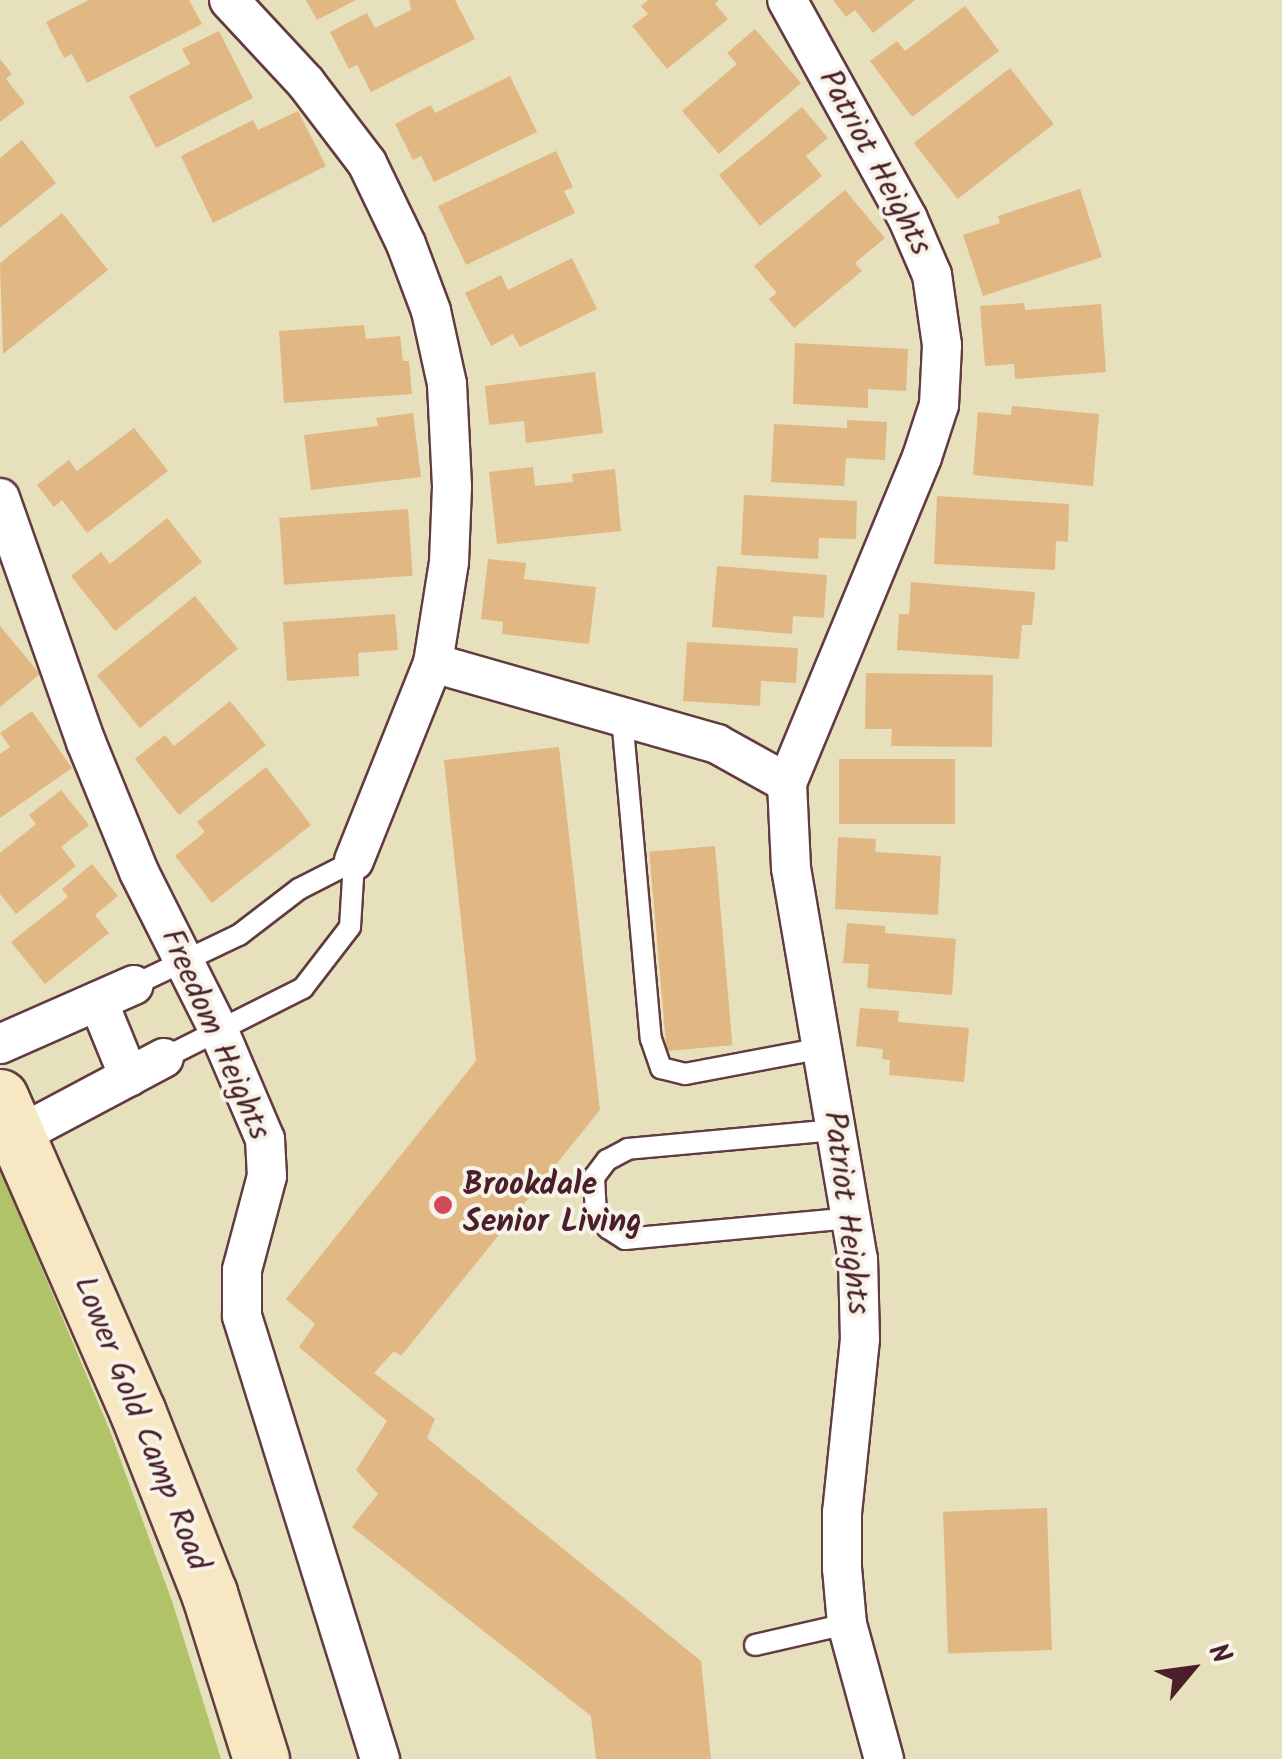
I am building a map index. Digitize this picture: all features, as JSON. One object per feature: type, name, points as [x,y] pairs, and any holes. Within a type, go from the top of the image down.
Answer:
[{"type":"street","points":[[229,0],[306,82],[368,163],[406,244],[430,310],[447,384],[452,487],[449,562],[432,662],[354,861]]},
{"type":"street","name":"Patriot Heights","points":[[787,0],[908,218],[932,276],[942,345],[939,405],[922,458],[786,784],[791,868],[858,1259],[860,1339],[842,1512],[847,1624],[884,1759]]},
{"type":"street","name":"Freedom Heights","points":[[0,498],[86,742],[139,872],[218,1030],[265,1138],[267,1176],[242,1270],[242,1316],[380,1759]]},
{"type":"street","points":[[432,662],[718,744],[786,784]]},
{"type":"street","points":[[0,1044],[134,986]]},
{"type":"street","points":[[98,1001],[129,1076]]},
{"type":"street","points":[[9,1116],[129,1076],[164,1058]]},
{"type":"street","name":"Lower Gold Camp Road","points":[[9,1116],[138,1413],[208,1593],[261,1759]]},
{"type":"lane","points":[[622,717],[651,1039],[661,1068],[685,1074],[822,1048]]},
{"type":"lane","points":[[134,986],[240,934],[299,889],[354,861]]},
{"type":"lane","points":[[164,1058],[303,988],[350,927],[354,861]]},
{"type":"lane","points":[[836,1130],[628,1149],[607,1160],[594,1176],[596,1211],[608,1228],[625,1239],[850,1218]]},
{"type":"lane","points":[[755,1645],[847,1624]]},
{"type":"green space","points":[[0,1169],[110,1431],[172,1601],[221,1759],[0,1759]]},
{"type":"building","points":[[89,0],[189,0],[202,24],[87,83],[72,54],[64,58],[46,22]]},
{"type":"building","points":[[306,0],[356,0],[317,20]]},
{"type":"building","points":[[409,0],[455,0],[475,39],[371,92],[357,65],[349,69],[330,32],[367,13],[375,28],[411,10]]},
{"type":"building","points":[[648,0],[719,0],[715,4],[728,19],[667,69],[632,26],[648,14],[641,6]]},
{"type":"building","points":[[833,0],[915,0],[873,33],[855,10],[846,17]]},
{"type":"building","points":[[965,6],[999,51],[912,117],[870,61],[897,41],[905,51]]},
{"type":"building","points":[[755,29],[801,83],[719,154],[682,111],[737,64],[727,53]]},
{"type":"building","points":[[219,31],[253,98],[156,148],[129,96],[190,64],[182,49]]},
{"type":"building","points":[[0,59],[12,74],[6,79],[25,103],[0,122]]},
{"type":"building","points":[[1010,68],[1054,124],[958,199],[914,143]]},
{"type":"building","points":[[510,76],[537,132],[434,182],[421,156],[413,160],[395,124],[431,105],[435,113]]},
{"type":"building","points":[[802,107],[828,138],[806,156],[822,176],[760,226],[719,175]]},
{"type":"building","points":[[298,111],[326,166],[213,223],[181,156],[253,120],[258,130]]},
{"type":"building","points":[[22,140],[56,183],[0,228],[0,158]]},
{"type":"building","points":[[556,151],[573,187],[564,191],[575,213],[466,265],[438,206]]},
{"type":"building","points":[[1080,189],[1102,257],[983,296],[963,235],[1000,223],[998,216]]},
{"type":"building","points":[[845,190],[885,238],[855,263],[862,271],[794,328],[769,299],[777,293],[754,266]]},
{"type":"building","points":[[62,213],[108,270],[3,354],[0,263]]},
{"type":"building","points":[[572,258],[597,309],[520,347],[513,334],[491,346],[465,293],[501,275],[508,290]]},
{"type":"building","points":[[1024,303],[1025,310],[1101,304],[1106,372],[1015,379],[1014,364],[985,366],[980,306]]},
{"type":"building","points":[[364,325],[366,339],[400,336],[403,361],[409,361],[412,394],[284,403],[279,331]]},
{"type":"building","points":[[795,343],[908,349],[906,391],[868,389],[868,408],[793,404]]},
{"type":"building","points":[[595,372],[603,433],[526,443],[524,421],[489,425],[485,386]]},
{"type":"building","points":[[1012,406],[1099,414],[1093,486],[973,475],[978,412],[1011,415]]},
{"type":"building","points":[[413,413],[421,477],[311,490],[304,435],[378,426],[376,418]]},
{"type":"building","points":[[847,420],[887,422],[885,460],[846,458],[844,486],[771,482],[774,424],[847,428]]},
{"type":"building","points":[[134,428],[168,471],[87,533],[62,500],[54,507],[37,485],[69,460],[77,471]]},
{"type":"building","points":[[533,467],[535,486],[573,482],[572,474],[615,469],[621,531],[497,544],[489,472]]},
{"type":"building","points":[[744,495],[857,501],[856,539],[819,538],[818,559],[741,555]]},
{"type":"building","points":[[937,496],[1069,504],[1068,542],[1056,541],[1055,570],[934,564]]},
{"type":"building","points":[[408,509],[413,576],[284,585],[279,518]]},
{"type":"building","points":[[167,518],[202,562],[115,631],[71,576],[101,552],[110,564]]},
{"type":"building","points":[[488,559],[526,563],[524,579],[596,587],[589,644],[502,634],[503,622],[481,619]]},
{"type":"building","points":[[717,566],[827,575],[824,618],[793,616],[792,634],[712,627]]},
{"type":"building","points":[[911,582],[1035,592],[1032,625],[1022,625],[1019,659],[897,650],[899,614],[909,614]]},
{"type":"building","points":[[195,596],[238,649],[140,728],[97,675]]},
{"type":"building","points":[[395,614],[398,650],[358,653],[359,676],[287,681],[283,622]]},
{"type":"building","points":[[0,626],[40,674],[0,707]]},
{"type":"building","points":[[687,642],[798,648],[796,683],[761,681],[760,706],[683,701]]},
{"type":"building","points":[[866,673],[993,675],[992,747],[891,746],[892,729],[865,729]]},
{"type":"building","points":[[230,701],[266,745],[179,815],[135,759],[165,735],[174,746]]},
{"type":"building","points":[[32,711],[72,768],[0,818],[0,754],[10,747],[0,733]]},
{"type":"building","name":"Brookdale Senior Living","points":[[559,747],[600,1110],[401,1356],[394,1351],[374,1373],[435,1419],[427,1438],[701,1661],[711,1759],[596,1759],[591,1716],[352,1527],[378,1494],[356,1470],[387,1421],[299,1347],[315,1324],[286,1299],[476,1061],[444,760]]},
{"type":"building","points":[[839,759],[955,759],[955,824],[839,824]]},
{"type":"building","points":[[266,767],[311,825],[212,903],[175,856],[205,832],[197,822]]},
{"type":"building","points":[[61,790],[89,825],[61,847],[76,866],[16,914],[0,894],[0,853],[36,824],[29,815]]},
{"type":"building","points":[[838,837],[876,839],[875,852],[941,856],[938,915],[835,909]]},
{"type":"building","points":[[715,846],[732,1045],[667,1051],[649,852]]},
{"type":"building","points":[[92,864],[118,896],[95,915],[109,933],[45,984],[11,942],[68,897],[62,889]]},
{"type":"building","points":[[847,923],[885,926],[885,933],[956,939],[952,995],[867,988],[869,964],[843,963]]},
{"type":"building","points":[[860,1008],[899,1011],[898,1022],[969,1028],[964,1082],[889,1075],[890,1060],[882,1059],[883,1049],[856,1046]]},
{"type":"building","points":[[1047,1508],[1052,1650],[948,1654],[943,1512]]},
{"type":"place","name":"Brookdale Senior Living","points":[[443,1205]]}]
